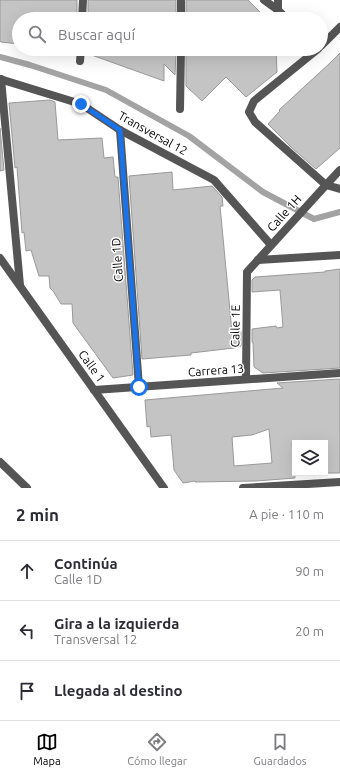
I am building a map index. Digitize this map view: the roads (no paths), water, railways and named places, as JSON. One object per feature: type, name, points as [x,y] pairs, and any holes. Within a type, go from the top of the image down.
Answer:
[{"type":"street","points":[[82,12],[83,0]]},
{"type":"street","points":[[181,12],[182,0]]},
{"type":"street","points":[[264,0],[278,10]]},
{"type":"street","points":[[278,0],[278,10]]},
{"type":"street","points":[[328,39],[340,27]]},
{"type":"street","points":[[80,56],[80,61]]},
{"type":"street","points":[[180,109],[181,56]]},
{"type":"street","points":[[309,56],[254,102],[249,112],[255,122],[326,185],[340,189]]},
{"type":"street","points":[[1,79],[20,286]]},
{"type":"street","name":"Transversal 12","points":[[1,79],[81,104],[120,130],[214,180],[271,245]]},
{"type":"street","name":"Calle 1D","points":[[120,130],[139,387]]},
{"type":"street","name":"Calle 1H","points":[[247,272],[340,170]]},
{"type":"street","points":[[258,260],[340,255]]},
{"type":"street","name":"Calle 1","points":[[1,262],[20,286],[164,488]]},
{"type":"street","name":"Calle 1E","points":[[246,379],[247,272]]},
{"type":"street","name":"Carrera 13","points":[[94,390],[340,373]]},
{"type":"street","points":[[0,462],[27,488]]},
{"type":"street","points":[[243,488],[340,482]]},
{"type":"waterway","points":[[0,57],[30,65],[106,90],[189,136],[263,192],[314,219],[340,212]]}]
